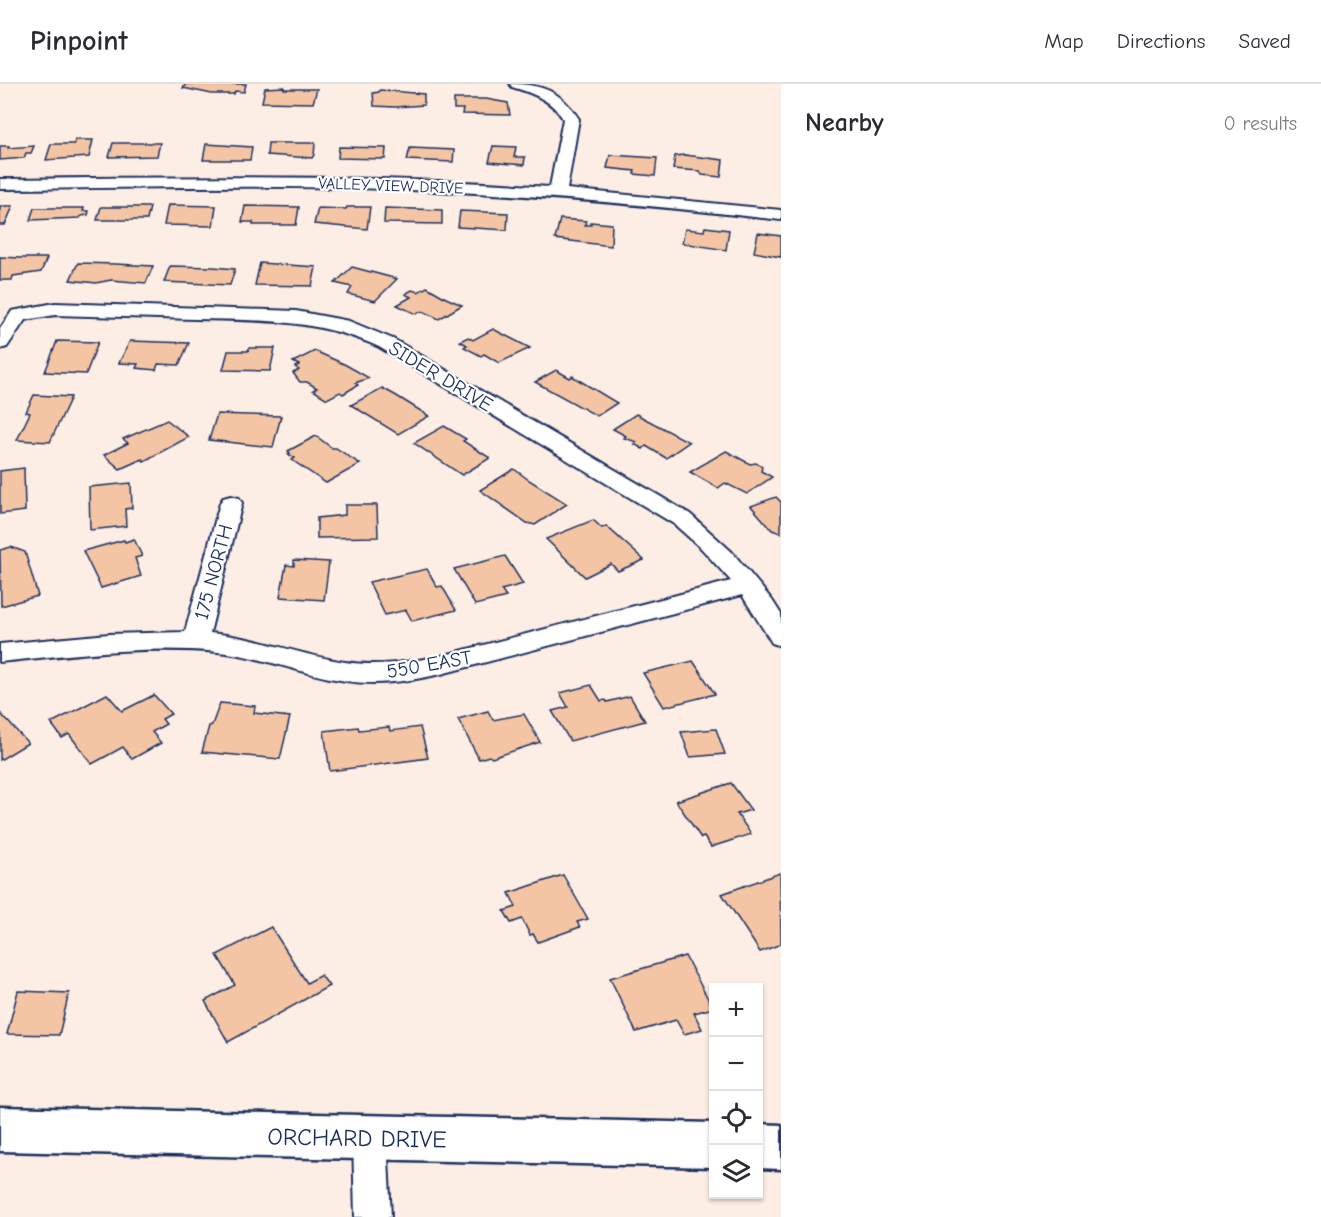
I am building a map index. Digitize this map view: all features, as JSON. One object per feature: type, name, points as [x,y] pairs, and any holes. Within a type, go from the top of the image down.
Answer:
[{"type":"main road","name":"ORCHARD DRIVE","points":[[0,1129],[709,1145]]},
{"type":"main road","points":[[763,1146],[781,1147]]},
{"type":"street","points":[[517,84],[553,99],[561,105],[571,119],[558,192]]},
{"type":"street","name":"VALLEY VIEW DRIVE","points":[[0,184],[356,183],[558,192],[781,215]]},
{"type":"street","name":"SIDER DRIVE","points":[[0,343],[9,327],[20,315],[55,309],[273,314],[317,319],[352,327],[396,349],[682,519],[712,545],[771,618],[781,637]]},
{"type":"street","name":"175 NORTH","points":[[195,641],[231,503]]},
{"type":"street","name":"550 EAST","points":[[0,653],[141,640],[195,641],[240,645],[344,671],[391,674],[441,665],[746,586]]},
{"type":"street","points":[[370,1139],[373,1217]]},
{"type":"building","points":[[186,84],[246,84],[244,92],[212,94],[183,88]]},
{"type":"building","points":[[284,87],[284,89],[317,89],[313,103],[262,102],[265,88]]},
{"type":"building","points":[[380,90],[424,94],[424,105],[374,106],[373,93]]},
{"type":"building","points":[[454,99],[486,99],[508,103],[510,115],[462,114],[463,109],[454,109]]},
{"type":"building","points":[[75,140],[93,140],[89,157],[46,160],[51,144],[74,144]]},
{"type":"building","points":[[113,143],[160,143],[157,156],[109,157]]},
{"type":"building","points":[[268,143],[315,143],[314,155],[312,158],[267,155]]},
{"type":"building","points":[[206,144],[252,147],[250,160],[203,160]]},
{"type":"building","points":[[0,146],[9,146],[8,148],[34,146],[31,153],[26,153],[24,158],[0,160]]},
{"type":"building","points":[[493,146],[516,147],[514,157],[525,157],[524,165],[489,162]]},
{"type":"building","points":[[339,147],[386,148],[385,159],[338,158]]},
{"type":"building","points":[[410,148],[454,150],[453,162],[407,160]]},
{"type":"building","points":[[610,155],[657,158],[655,176],[607,168]]},
{"type":"building","points":[[685,155],[723,160],[721,177],[702,175],[700,171],[673,169],[675,156]]},
{"type":"building","points":[[168,205],[216,206],[213,226],[164,225]]},
{"type":"building","points":[[0,206],[13,206],[5,225],[0,225]]},
{"type":"building","points":[[245,206],[299,207],[296,225],[253,225],[253,222],[242,222]]},
{"type":"building","points":[[101,207],[150,207],[147,220],[97,220]]},
{"type":"building","points":[[347,207],[370,207],[367,229],[314,224],[318,208],[346,209]]},
{"type":"building","points":[[34,208],[84,208],[83,211],[89,211],[88,215],[80,218],[30,220]]},
{"type":"building","points":[[385,208],[442,210],[442,224],[384,223]]},
{"type":"building","points":[[460,211],[508,213],[507,230],[458,227]]},
{"type":"building","points":[[560,219],[586,221],[585,225],[591,225],[591,222],[612,224],[611,246],[555,239]]},
{"type":"building","points":[[705,227],[729,230],[726,250],[682,243],[685,229],[704,231]]},
{"type":"building","points":[[758,233],[781,236],[781,257],[754,252]]},
{"type":"building","points":[[0,257],[47,258],[41,272],[13,276],[12,280],[0,280]]},
{"type":"building","points":[[78,263],[153,266],[146,283],[111,280],[96,283],[70,280]]},
{"type":"building","points":[[260,263],[316,267],[312,286],[255,285]]},
{"type":"building","points":[[170,266],[235,269],[230,285],[164,282]]},
{"type":"building","points":[[352,267],[397,279],[375,301],[348,294],[352,287],[335,283]]},
{"type":"building","points":[[427,287],[462,305],[439,319],[422,311],[416,314],[397,305],[411,297],[405,294],[412,290],[418,292]]},
{"type":"building","points":[[493,329],[530,348],[499,363],[484,354],[481,356],[464,347],[467,345],[460,341],[468,337],[473,340]]},
{"type":"building","points":[[57,341],[98,342],[86,374],[45,372]]},
{"type":"building","points":[[130,341],[189,343],[179,365],[158,364],[156,370],[136,368],[138,364],[119,363]]},
{"type":"building","points":[[249,348],[275,348],[270,371],[223,370],[228,351],[248,351]]},
{"type":"building","points":[[315,351],[369,378],[355,383],[358,385],[343,394],[340,392],[327,399],[313,390],[317,388],[307,382],[300,382],[293,373],[299,370],[295,367],[299,365],[293,362]]},
{"type":"building","points":[[556,370],[570,378],[572,376],[617,403],[597,416],[535,382]]},
{"type":"building","points":[[382,388],[429,416],[398,434],[351,405]]},
{"type":"building","points":[[34,395],[71,397],[50,442],[17,440],[30,413],[26,412]]},
{"type":"building","points":[[217,414],[281,416],[273,447],[209,440]]},
{"type":"building","points":[[636,414],[689,442],[666,458],[646,446],[643,449],[634,444],[637,442],[624,438],[626,436],[613,429]]},
{"type":"building","points":[[167,420],[189,437],[144,461],[142,459],[120,469],[104,455],[128,443],[123,439]]},
{"type":"building","points":[[444,426],[466,439],[463,441],[490,458],[462,475],[414,443]]},
{"type":"building","points":[[316,436],[360,464],[326,483],[292,460],[295,458],[288,454],[290,453],[288,451]]},
{"type":"building","points":[[726,451],[750,464],[756,463],[762,467],[761,471],[772,477],[747,494],[725,483],[718,488],[690,472]]},
{"type":"building","points":[[24,468],[25,511],[0,514],[0,471]]},
{"type":"building","points":[[514,469],[567,504],[535,525],[527,523],[480,490]]},
{"type":"building","points":[[131,483],[132,508],[125,509],[126,526],[90,530],[89,487]]},
{"type":"building","points":[[776,497],[781,502],[781,533],[772,530],[751,506]]},
{"type":"building","points":[[345,505],[377,505],[378,537],[317,538],[317,518],[345,515]]},
{"type":"building","points":[[593,520],[602,528],[606,526],[644,560],[618,571],[611,564],[585,577],[546,539]]},
{"type":"building","points":[[134,539],[142,556],[135,558],[141,576],[101,588],[83,551]]},
{"type":"building","points":[[11,547],[25,552],[38,596],[1,606],[0,550]]},
{"type":"building","points":[[505,556],[523,584],[501,590],[506,597],[475,605],[454,569]]},
{"type":"building","points":[[294,560],[329,562],[324,600],[280,597],[286,565],[294,566]]},
{"type":"building","points":[[427,569],[437,587],[442,586],[456,610],[412,621],[406,610],[385,615],[369,582]]},
{"type":"building","points":[[693,661],[715,694],[664,707],[643,673]]},
{"type":"building","points":[[591,685],[601,701],[606,700],[607,702],[630,696],[645,721],[570,741],[552,711],[568,707],[560,693]]},
{"type":"building","points":[[107,694],[122,711],[154,695],[171,714],[162,719],[166,724],[152,732],[161,743],[132,759],[123,747],[92,764],[69,734],[62,738],[51,723]]},
{"type":"building","points":[[220,703],[255,706],[254,713],[290,717],[280,759],[202,752],[209,726],[212,725]]},
{"type":"building","points":[[488,711],[493,720],[524,714],[540,742],[492,758],[489,756],[479,759],[458,719]]},
{"type":"building","points":[[0,713],[28,743],[0,760]]},
{"type":"building","points":[[358,727],[359,730],[389,727],[390,731],[420,727],[428,758],[330,771],[324,731]]},
{"type":"building","points":[[716,729],[725,754],[690,757],[681,732]]},
{"type":"building","points":[[731,783],[751,810],[737,814],[751,834],[711,847],[704,837],[701,838],[676,801]]},
{"type":"building","points":[[780,873],[781,944],[760,952],[722,894]]},
{"type":"building","points":[[563,875],[588,919],[577,922],[580,927],[538,942],[533,934],[530,935],[522,919],[511,923],[504,911],[516,907],[509,893]]},
{"type":"building","points":[[271,927],[307,983],[321,975],[329,986],[228,1042],[205,1001],[235,985],[217,955]]},
{"type":"building","points":[[685,956],[709,1001],[709,1009],[694,1013],[702,1029],[684,1034],[676,1020],[636,1032],[610,978]]},
{"type":"building","points":[[18,991],[69,993],[59,1035],[7,1034]]}]
